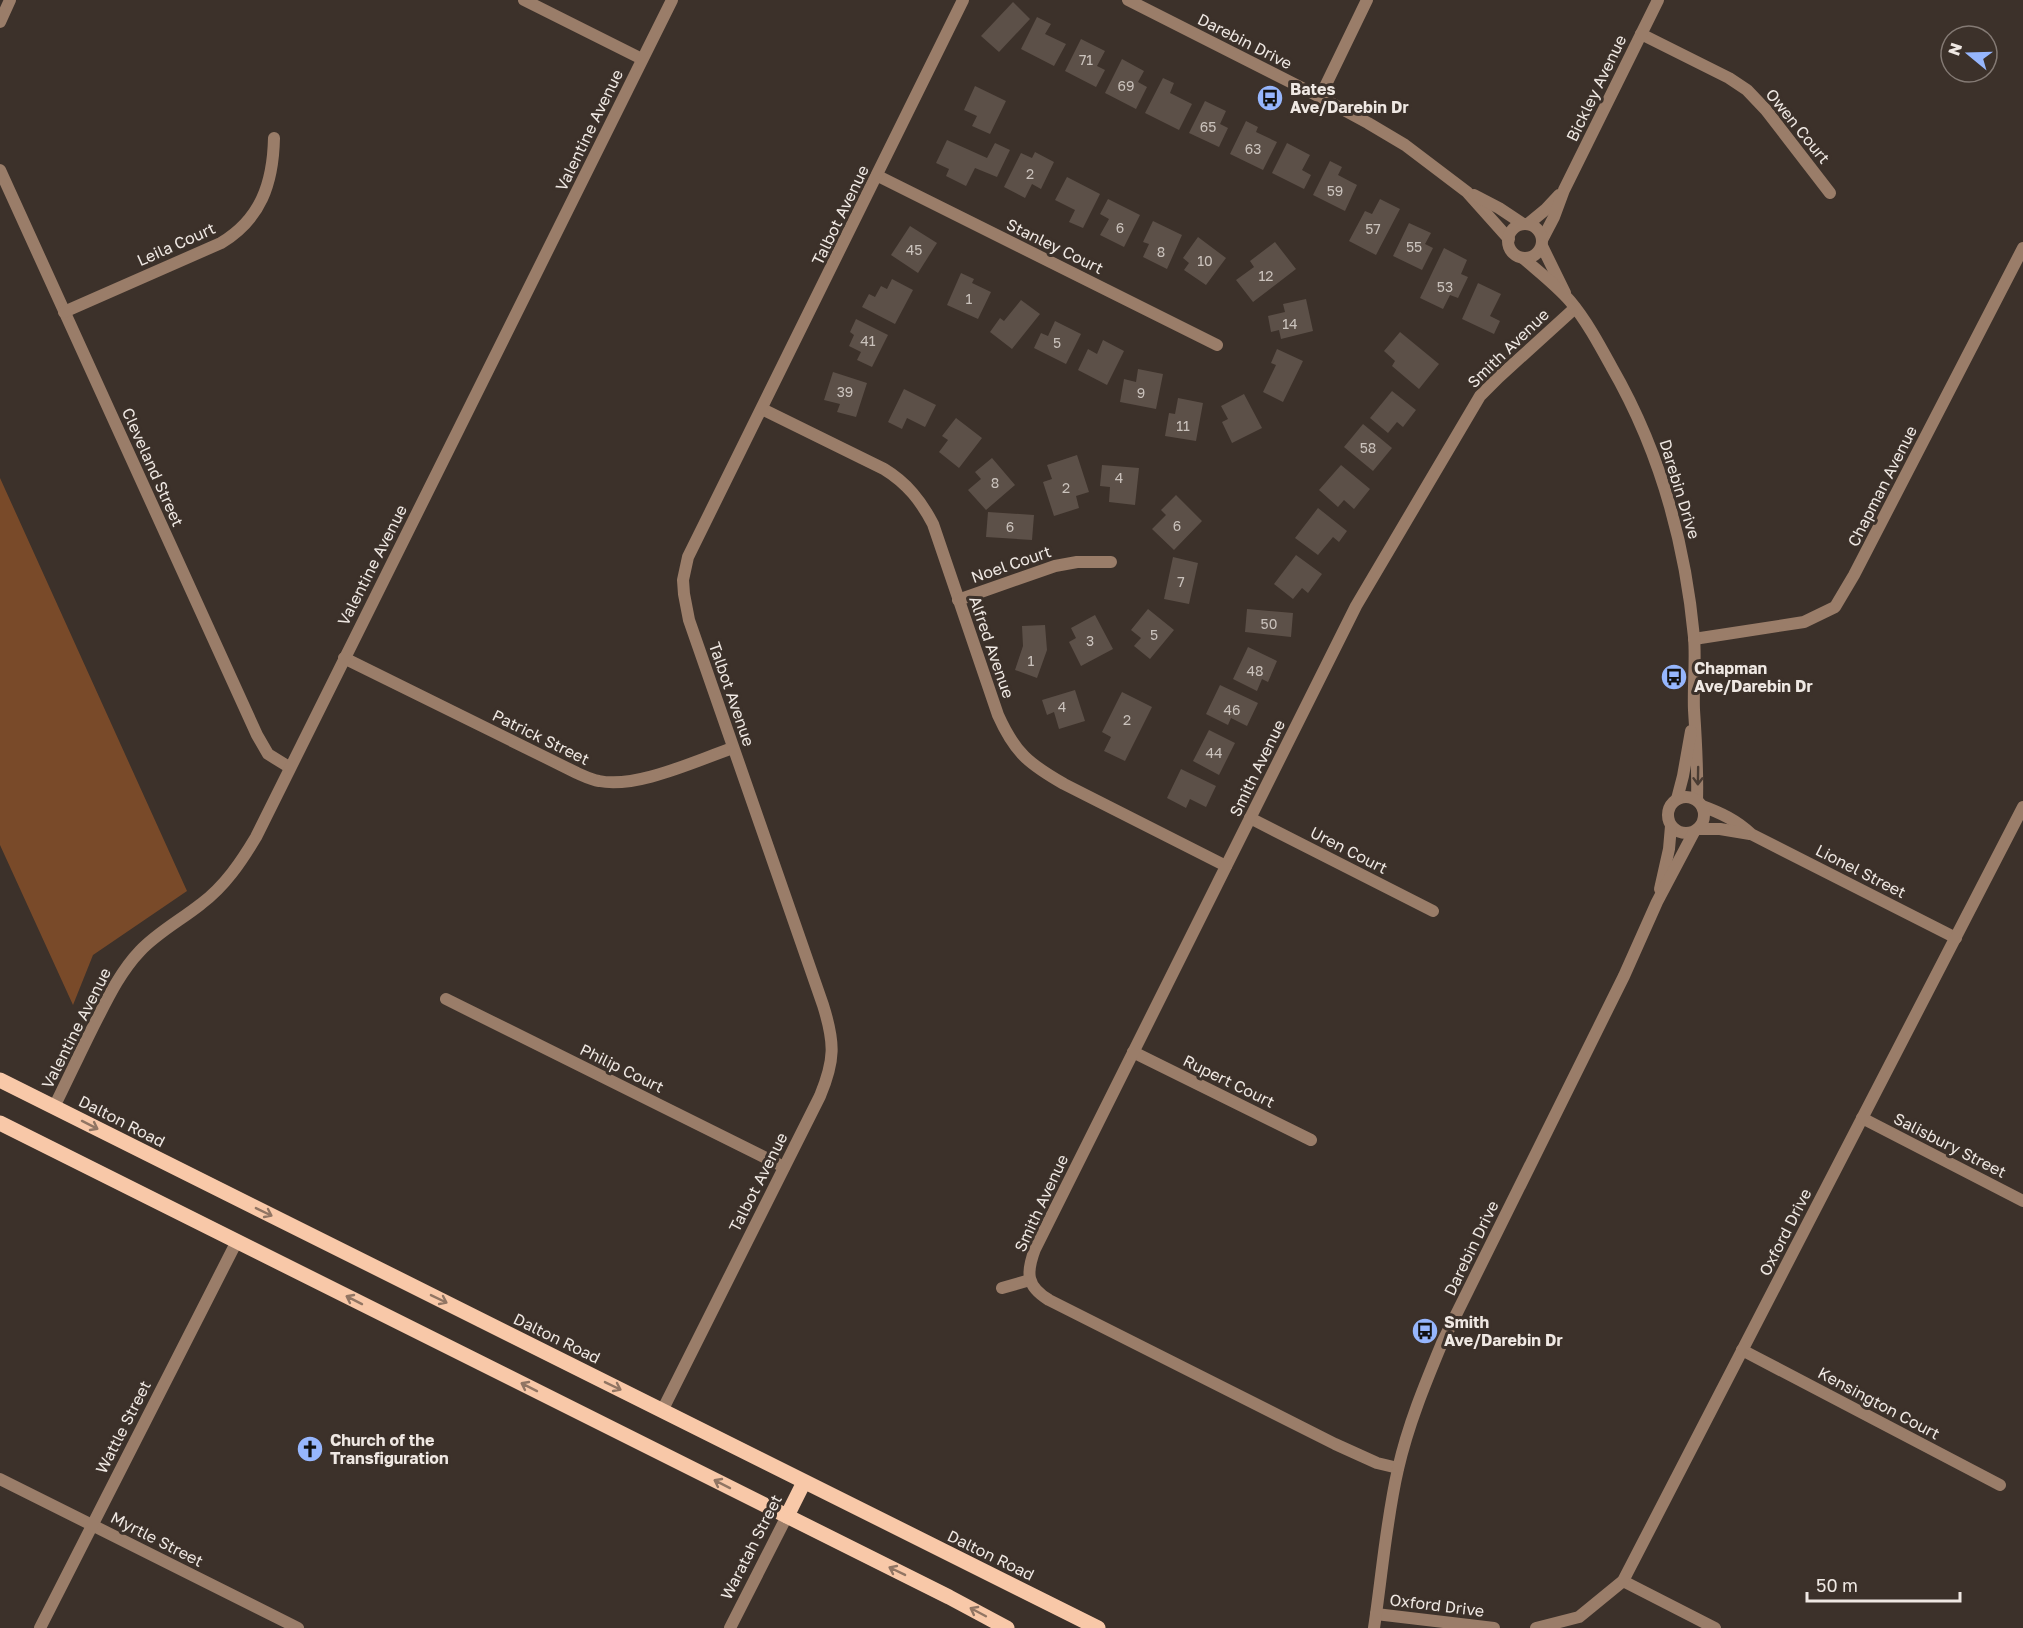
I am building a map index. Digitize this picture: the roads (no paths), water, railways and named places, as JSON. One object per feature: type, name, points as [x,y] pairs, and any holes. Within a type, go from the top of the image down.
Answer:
[{"type":"main road","name":"Dalton Road","points":[[0,1080],[1098,1628]]},
{"type":"main road","points":[[0,1123],[1007,1628]]},
{"type":"main road","name":"Waratah Street","points":[[787,1516],[804,1482]]},
{"type":"street","points":[[0,22],[10,0]]},
{"type":"street","points":[[524,0],[642,59]]},
{"type":"street","name":"Valentine Avenue","points":[[54,1107],[101,1011],[126,968],[140,951],[160,934],[203,903],[240,864],[256,837],[672,0]]},
{"type":"street","name":"Talbot Avenue","points":[[662,1411],[828,1078],[833,1045],[823,1005],[689,620],[683,580],[687,557],[878,176],[963,0]]},
{"type":"street","name":"Darebin Drive","points":[[1128,0],[1368,123],[1405,145],[1467,192],[1525,224]]},
{"type":"street","points":[[1320,97],[1367,0]]},
{"type":"street","name":"Bickley Avenue","points":[[1542,243],[1564,190],[1658,0]]},
{"type":"street","name":"Owen Court","points":[[1641,34],[1729,78],[1747,90],[1766,110],[1830,193]]},
{"type":"street","name":"Leila Court","points":[[64,312],[237,234],[256,210],[271,177],[274,138]]},
{"type":"street","name":"Cleveland Street","points":[[0,170],[257,735],[268,754],[289,767]]},
{"type":"street","name":"Stanley Court","points":[[878,176],[1217,345]]},
{"type":"street","name":"Bickley Avenue","points":[[1525,224],[1545,210],[1564,190]]},
{"type":"street","name":"Darebin Drive","points":[[1467,192],[1509,239]]},
{"type":"street","points":[[1525,224],[1536,228],[1542,243],[1537,254],[1523,258],[1514,254],[1509,239],[1513,229],[1525,224]]},
{"type":"street","name":"Darebin Drive","points":[[1542,243],[1572,304],[1625,390],[1656,462],[1681,545],[1694,639],[1694,709],[1699,803]]},
{"type":"street","name":"Chapman Avenue","points":[[1694,639],[1804,622],[1835,607],[1854,575],[2023,248]]},
{"type":"street","name":"Darebin Drive","points":[[1523,258],[1572,304]]},
{"type":"street","name":"Smith Avenue","points":[[1030,1280],[1028,1271],[1035,1249],[1356,606],[1480,396],[1572,304]]},
{"type":"street","name":"Alfred Avenue","points":[[762,409],[884,469],[910,489],[924,506],[933,525],[998,715],[1012,744],[1023,757],[1064,784],[1226,866]]},
{"type":"street","name":"Noel Court","points":[[958,600],[1055,566],[1077,562],[1111,562]]},
{"type":"street","name":"Patrick Street","points":[[344,658],[577,773],[600,782],[632,781],[733,747]]},
{"type":"street","name":"Darebin Drive","points":[[1677,799],[1694,709]]},
{"type":"street","points":[[1687,797],[1699,803],[1704,818],[1696,830],[1689,834],[1679,832],[1671,826],[1667,816],[1670,807],[1677,799],[1687,797]]},
{"type":"street","name":"Lionel Street","points":[[1699,803],[1739,822],[1751,834]]},
{"type":"street","name":"Oxford Drive","points":[[1536,1628],[1579,1617],[1623,1581],[2023,807]]},
{"type":"street","name":"Uren Court","points":[[1250,818],[1433,911]]},
{"type":"street","name":"Darebin Drive","points":[[1657,902],[1669,849],[1671,826]]},
{"type":"street","name":"Lionel Street","points":[[1696,830],[1720,829],[1751,834],[1956,938]]},
{"type":"street","name":"Darebin Drive","points":[[1374,1628],[1387,1529],[1398,1468],[1411,1421],[1442,1343],[1624,976],[1657,902],[1696,830]]},
{"type":"street","name":"Philip Court","points":[[446,999],[784,1167]]},
{"type":"street","name":"Rupert Court","points":[[1133,1052],[1311,1140]]},
{"type":"street","name":"Salisbury Street","points":[[1862,1118],[2023,1201]]},
{"type":"street","name":"Wattle Street","points":[[40,1628],[237,1241]]},
{"type":"street","points":[[1002,1288],[1030,1280],[1033,1287],[1049,1300],[1335,1444],[1377,1463],[1398,1468]]},
{"type":"street","name":"Kensington Court","points":[[1742,1350],[2000,1485]]},
{"type":"street","name":"Myrtle Street","points":[[0,1479],[298,1628]]},
{"type":"street","name":"Waratah Street","points":[[730,1628],[787,1516]]},
{"type":"street","points":[[1623,1581],[1715,1628]]},
{"type":"street","name":"Oxford Drive","points":[[1376,1614],[1494,1628]]},
{"type":"place","name":"Bates Ave/Darebin Dr","points":[[1270,98]]},
{"type":"place","name":"Chapman Ave/Darebin Dr","points":[[1674,677]]},
{"type":"place","name":"Smith Ave/Darebin Dr","points":[[1425,1331]]},
{"type":"place","name":"Church of the Transfiguration","points":[[310,1449]]}]
